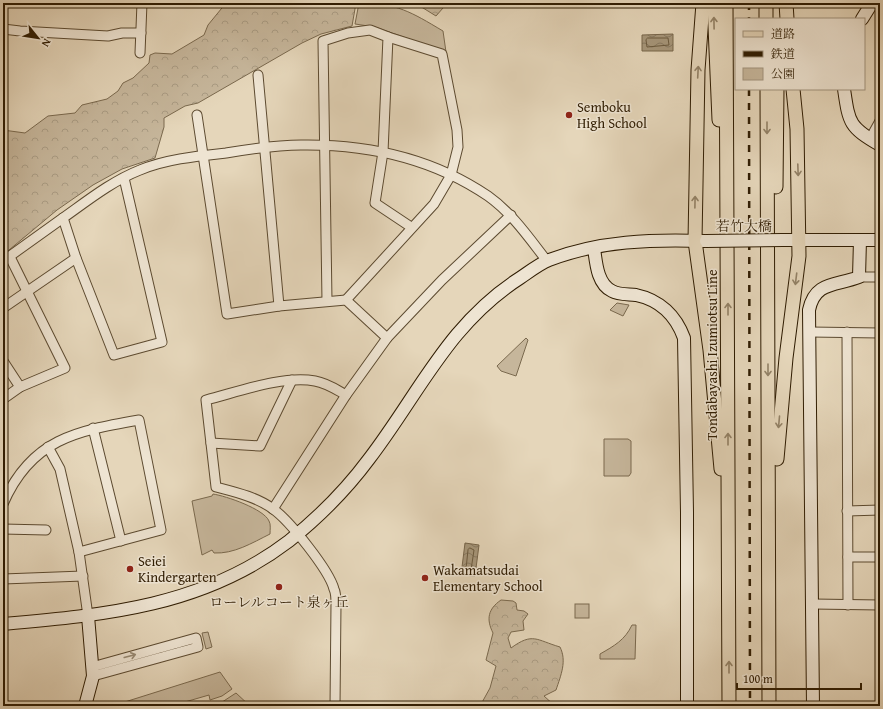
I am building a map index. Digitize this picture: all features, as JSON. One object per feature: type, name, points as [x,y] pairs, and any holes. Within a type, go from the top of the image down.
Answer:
[{"type":"main road","points":[[703,3],[698,70],[700,241],[729,572]]},
{"type":"main road","points":[[714,3],[718,114],[727,188]]},
{"type":"main road","name":"Tondabayashi Izumiotsu Line","points":[[726,3],[729,706]]},
{"type":"main road","points":[[766,3],[766,18]]},
{"type":"main road","points":[[777,3],[778,18]]},
{"type":"main road","points":[[786,3],[787,18]]},
{"type":"main road","points":[[767,90],[769,706]]},
{"type":"main road","points":[[768,340],[776,191],[777,90]]},
{"type":"main road","points":[[769,628],[774,548],[777,444],[799,256],[796,129],[793,90]]},
{"type":"street","points":[[140,53],[142,3]]},
{"type":"street","points":[[863,18],[872,3]]},
{"type":"street","points":[[3,29],[108,36],[122,33],[141,33]]},
{"type":"street","points":[[197,115],[227,314],[279,306],[346,300],[411,227],[434,204],[451,175],[458,147],[457,130],[442,54],[370,30],[348,33],[323,41],[327,301]]},
{"type":"street","points":[[388,37],[383,152],[375,203],[411,227]]},
{"type":"street","points":[[258,75],[279,306]]},
{"type":"street","points":[[844,90],[850,121],[857,130],[875,142],[880,121]]},
{"type":"street","points":[[3,399],[20,387],[65,368],[28,291],[7,259],[103,189],[140,170],[203,156],[300,144],[363,148],[383,152],[430,165],[488,196],[510,215],[547,261]]},
{"type":"street","points":[[63,218],[76,258],[114,355],[162,342],[124,178]]},
{"type":"street","points":[[273,509],[346,395],[387,338],[442,280],[510,215]]},
{"type":"street","points":[[859,276],[860,240]]},
{"type":"street","name":"若竹大橋","points":[[3,624],[88,616],[128,610],[177,598],[209,587],[251,566],[296,534],[330,506],[350,484],[371,457],[447,345],[465,323],[500,291],[547,261],[594,248],[633,241],[880,240]]},
{"type":"street","points":[[594,248],[600,278],[606,286],[612,292],[645,297],[657,303],[674,318],[680,326],[684,338],[688,706]]},
{"type":"street","points":[[3,308],[76,258]]},
{"type":"street","points":[[813,706],[811,304],[818,291],[825,286],[859,276],[880,277]]},
{"type":"street","points":[[346,300],[387,338]]},
{"type":"street","points":[[810,332],[880,333]]},
{"type":"street","points":[[847,332],[848,605]]},
{"type":"street","points":[[3,361],[20,387]]},
{"type":"street","points":[[335,706],[336,604],[334,588],[326,573],[296,534],[273,509],[240,494],[216,487],[206,400],[292,380],[317,381],[346,395]]},
{"type":"street","points":[[211,443],[260,446],[292,380]]},
{"type":"street","points":[[3,504],[10,487],[24,468],[48,447],[72,435],[93,428],[139,420],[161,530],[80,552]]},
{"type":"street","points":[[93,428],[121,541]]},
{"type":"street","points":[[48,447],[60,469],[80,552],[93,672],[85,706]]},
{"type":"street","points":[[847,511],[880,510]]},
{"type":"street","points":[[3,529],[46,530]]},
{"type":"street","points":[[848,557],[880,557]]},
{"type":"street","points":[[3,579],[83,576]]},
{"type":"street","points":[[813,604],[880,605]]},
{"type":"street","points":[[196,638],[198,647],[93,672],[196,638]]},
{"type":"green space","points":[[226,3],[356,3],[352,26],[321,34],[302,43],[198,103],[185,106],[164,118],[164,127],[155,158],[122,169],[93,185],[57,210],[3,255],[3,130],[25,133],[48,116],[75,113],[82,105],[107,99],[118,91],[123,83],[133,78],[149,63],[150,55],[155,53],[172,54],[204,35],[208,25]]},
{"type":"green space","points":[[359,3],[372,3],[394,7],[422,19],[443,31],[446,52],[375,27],[355,24]]},
{"type":"green space","points":[[415,3],[443,3],[443,8],[436,16]]},
{"type":"green space","points":[[617,303],[629,305],[623,316],[610,310]]},
{"type":"green space","points":[[526,338],[528,340],[516,376],[501,371],[497,366]]},
{"type":"green space","points":[[604,439],[628,439],[631,441],[631,473],[629,476],[604,476]]},
{"type":"green space","points":[[213,494],[235,500],[266,516],[270,522],[270,534],[236,550],[214,553],[212,550],[202,555],[192,501],[212,496]]},
{"type":"green space","points":[[501,600],[513,601],[516,603],[517,610],[524,611],[528,614],[523,621],[524,630],[511,632],[508,638],[511,648],[518,643],[530,639],[540,640],[560,647],[563,663],[560,679],[556,690],[544,696],[555,706],[480,706],[490,688],[496,666],[486,660],[493,633],[489,619],[493,607]]},
{"type":"green space","points":[[575,604],[589,604],[589,618],[575,618]]},
{"type":"green space","points":[[632,625],[636,625],[635,659],[600,659],[600,654],[622,639]]},
{"type":"green space","points":[[208,632],[212,647],[206,649],[202,633]]},
{"type":"green space","points":[[220,672],[232,689],[222,696],[210,700],[209,695],[178,704],[162,706],[112,706]]},
{"type":"green space","points":[[236,693],[250,706],[216,706]]},
{"type":"water","points":[[673,34],[673,51],[642,51],[642,35]]},
{"type":"water","points":[[465,543],[479,545],[475,576],[461,575]]},
{"type":"railway","points":[[749,3],[749,18]]},
{"type":"railway","points":[[749,90],[750,706]]},
{"type":"place","name":"Semboku High School","points":[[569,115]]},
{"type":"place","name":"Seiei Kindergarten","points":[[130,569]]},
{"type":"place","name":"Wakamatsudai Elementary School","points":[[425,578]]},
{"type":"place","name":"ローレルコート泉ヶ丘","points":[[279,587]]}]
